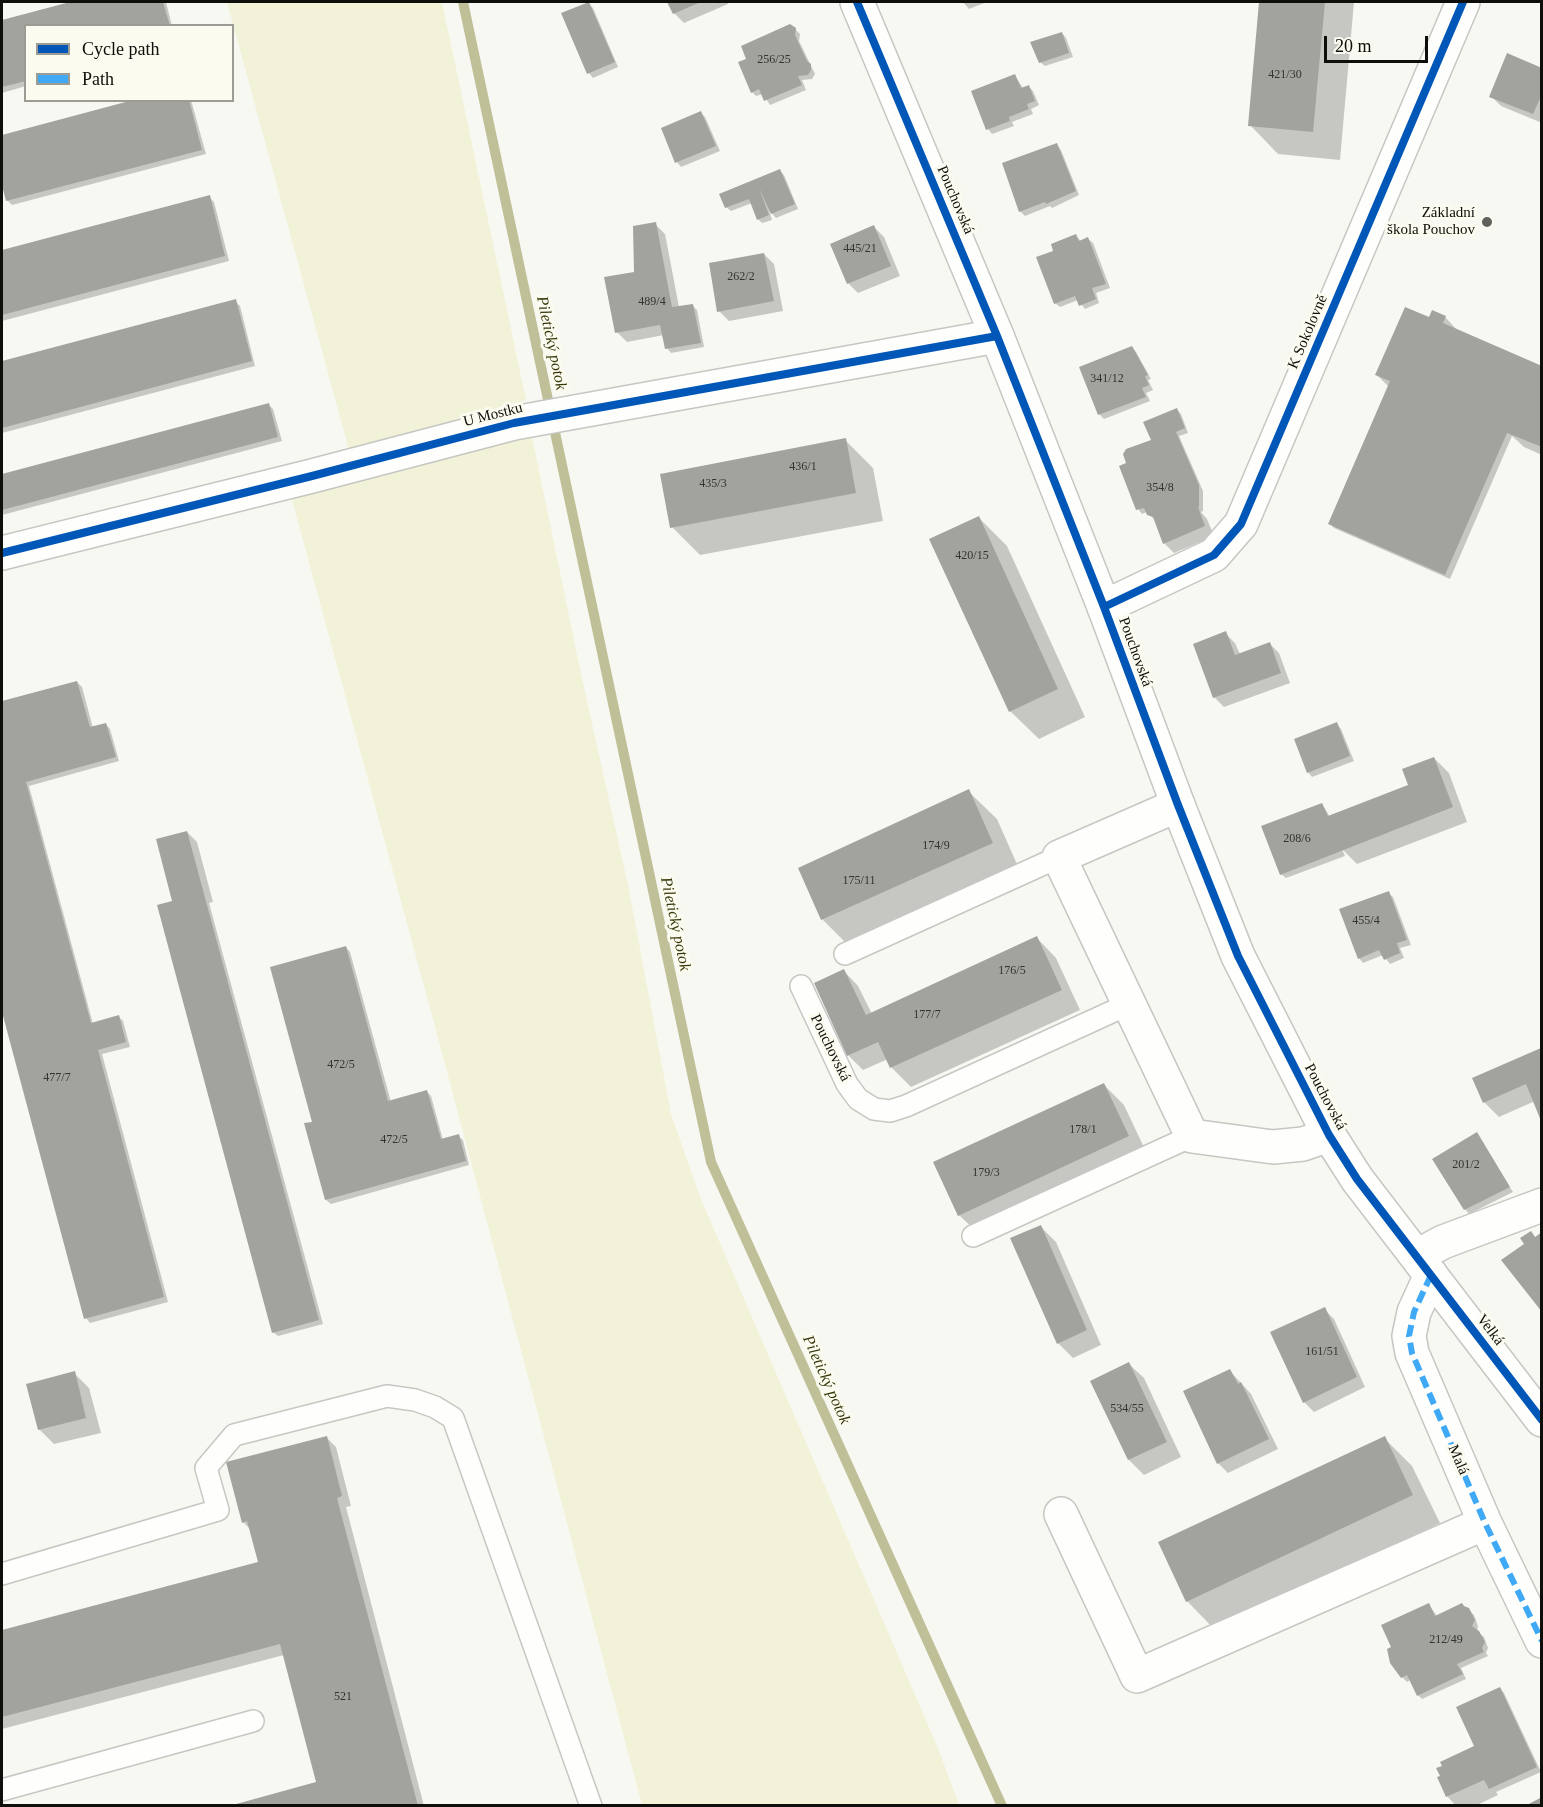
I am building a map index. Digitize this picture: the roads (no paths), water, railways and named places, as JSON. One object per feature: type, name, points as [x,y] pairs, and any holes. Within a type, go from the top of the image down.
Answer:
[{"type":"street","name":"Pouchovská","points":[[857,2],[997,336],[1238,956],[1329,1135],[1357,1179],[1424,1265]]},
{"type":"street","name":"K Sokolovně","points":[[1104,607],[1214,555],[1241,524],[1463,2]]},
{"type":"street","name":"U Mostku","points":[[2,553],[514,423],[997,336]]},
{"type":"street","points":[[1178,806],[1059,856],[1192,1136]]},
{"type":"street","name":"Pouchovská","points":[[1192,1136],[1273,1147],[1303,1144],[1329,1135]]},
{"type":"street","points":[[1424,1265],[1443,1242],[1542,1205]]},
{"type":"street","name":"Velká","points":[[1424,1265],[1542,1420]]},
{"type":"street","name":"Malá","points":[[1424,1265],[1409,1336],[1412,1353],[1485,1523],[1542,1641]]},
{"type":"street","points":[[1061,1514],[1137,1676],[1485,1523]]},
{"type":"lane","points":[[845,954],[1059,856]]},
{"type":"lane","name":"Pouchovská","points":[[801,986],[847,1084],[858,1099],[874,1109],[890,1111],[906,1107],[1129,1004]]},
{"type":"lane","points":[[973,1236],[1192,1136]]},
{"type":"lane","points":[[2,1574],[218,1510],[206,1468],[234,1434],[387,1396],[415,1400],[435,1407],[453,1418],[591,1806]]},
{"type":"lane","points":[[2,1790],[253,1721]]},
{"type":"waterway","name":"Piletický potok","points":[[463,2],[711,1162],[1002,1806]]},
{"type":"place","name":"Základní škola Pouchov","points":[[1487,222]]}]
